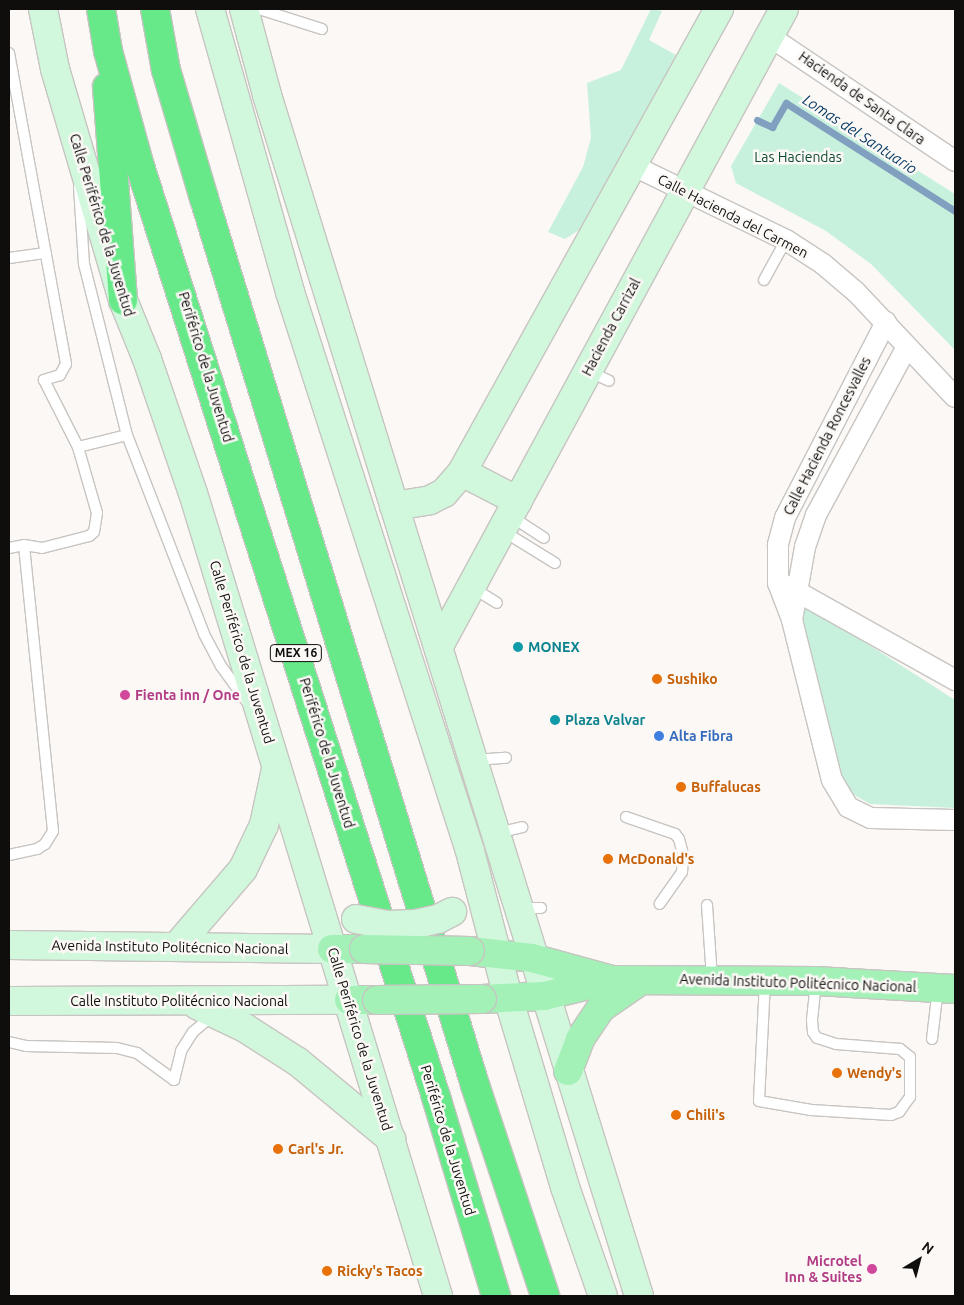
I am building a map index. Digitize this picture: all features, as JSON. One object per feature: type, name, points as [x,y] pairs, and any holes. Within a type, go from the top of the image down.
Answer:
[{"type":"highway","name":"Periférico de la Juventud","points":[[101,9],[108,51],[140,166],[418,1040],[496,1296]]},
{"type":"highway","name":"MEX 16","points":[[155,9],[166,70],[207,208],[472,1075],[545,1296]]},
{"type":"highway","points":[[108,51],[107,101],[123,300]]},
{"type":"main road","name":"Calle Periférico de la Juventud","points":[[44,9],[54,69],[79,157],[123,300],[147,358],[193,493],[263,723],[317,891],[332,949],[438,1296]]},
{"type":"main road","points":[[210,9],[290,292],[474,865],[482,951],[495,998],[603,1296]]},
{"type":"main road","points":[[244,9],[267,95],[477,769],[503,824],[530,908],[532,958],[638,1296]]},
{"type":"main road","points":[[394,506],[437,496],[462,472],[634,166],[719,9]]},
{"type":"main road","name":"Hacienda Carrizal","points":[[439,646],[473,588],[510,516],[598,376],[684,190],[784,9]]},
{"type":"main road","points":[[462,472],[510,516]]},
{"type":"main road","points":[[430,727],[477,769]]},
{"type":"main road","points":[[177,946],[243,869],[264,825],[277,765]]},
{"type":"main road","points":[[317,891],[342,913],[356,920],[387,925],[416,924],[438,919],[452,912],[466,895],[474,865],[503,824]]},
{"type":"main road","name":"Avenida Instituto Politécnico Nacional","points":[[9,945],[482,951],[532,958],[612,980],[640,981],[712,978],[947,988]]},
{"type":"main road","name":"Avenida Instituto Politécnico Nacional","points":[[349,1000],[544,996],[612,980]]},
{"type":"main road","points":[[568,1071],[580,1039],[601,1008],[640,981]]},
{"type":"main road","name":"Calle Instituto Politécnico Nacional","points":[[9,1001],[188,1001],[224,1008],[349,1000]]},
{"type":"main road","points":[[224,1008],[244,1028],[298,1062],[391,1139]]},
{"type":"street","name":"Hacienda de Santa Clara","points":[[769,36],[955,162]]},
{"type":"street","name":"Calle Hacienda del Carmen","points":[[634,166],[786,240],[823,264],[886,322],[955,397]]},
{"type":"street","name":"Calle Hacienda Roncesvalles","points":[[886,322],[785,518],[778,545],[778,583],[792,620],[832,780],[848,807],[854,812],[872,818],[955,820]]},
{"type":"street","name":"Calle Hacienda Roncesvalles","points":[[792,620],[799,590],[805,547],[816,515],[907,347]]},
{"type":"street","points":[[778,583],[799,590],[955,680]]},
{"type":"lane","points":[[259,9],[322,29]]},
{"type":"lane","points":[[9,53],[66,364],[60,375],[44,380],[78,447],[98,513],[94,532],[89,536],[42,548],[24,545],[9,548]]},
{"type":"lane","points":[[79,157],[80,242],[127,435],[204,634],[221,666],[263,723]]},
{"type":"lane","points":[[764,280],[786,240]]},
{"type":"lane","points":[[9,258],[46,253]]},
{"type":"lane","points":[[78,447],[127,435]]},
{"type":"lane","points":[[510,516],[544,538]]},
{"type":"lane","points":[[510,516],[554,563]]},
{"type":"lane","points":[[9,855],[37,849],[45,844],[53,831],[24,545]]},
{"type":"lane","points":[[473,588],[497,603]]},
{"type":"lane","points":[[477,769],[506,758]]},
{"type":"lane","points":[[626,817],[670,832],[679,839],[682,872],[660,904]]},
{"type":"lane","points":[[707,905],[712,978]]},
{"type":"lane","points":[[765,980],[759,1101],[811,1110],[891,1114],[900,1112],[910,1097],[912,1062],[905,1052],[836,1044],[817,1038],[813,1032],[812,1020],[816,981]]},
{"type":"lane","points":[[932,1040],[947,988]]},
{"type":"lane","points":[[9,1042],[26,1046],[117,1048],[137,1054],[174,1080],[181,1051],[193,1032],[224,1008]]},
{"type":"green space","points":[[651,9],[662,11],[649,40],[676,55],[584,227],[565,239],[548,232],[583,167],[591,138],[587,83],[621,70]]},
{"type":"green space","name":"Las Haciendas","points":[[779,83],[955,194],[955,350],[871,264],[826,231],[736,183],[731,166]]},
{"type":"green space","points":[[796,598],[955,700],[955,808],[870,804],[842,788]]},
{"type":"waterway","name":"Lomas del Santuario","points":[[757,120],[772,127],[786,103],[955,211]]},
{"type":"place","name":"MONEX","points":[[518,647]]},
{"type":"place","name":"Sushiko","points":[[657,679]]},
{"type":"place","name":"Fienta inn / One","points":[[125,695]]},
{"type":"place","name":"Plaza Valvar","points":[[555,720]]},
{"type":"place","name":"Alta Fibra","points":[[659,736]]},
{"type":"place","name":"Buffalucas","points":[[681,787]]},
{"type":"place","name":"McDonald's","points":[[608,859]]},
{"type":"place","name":"Wendy's","points":[[837,1073]]},
{"type":"place","name":"Chili's","points":[[676,1115]]},
{"type":"place","name":"Carl's Jr.","points":[[278,1149]]},
{"type":"place","name":"Microtel Inn & Suites","points":[[872,1269]]},
{"type":"place","name":"Ricky's Tacos","points":[[327,1271]]}]
